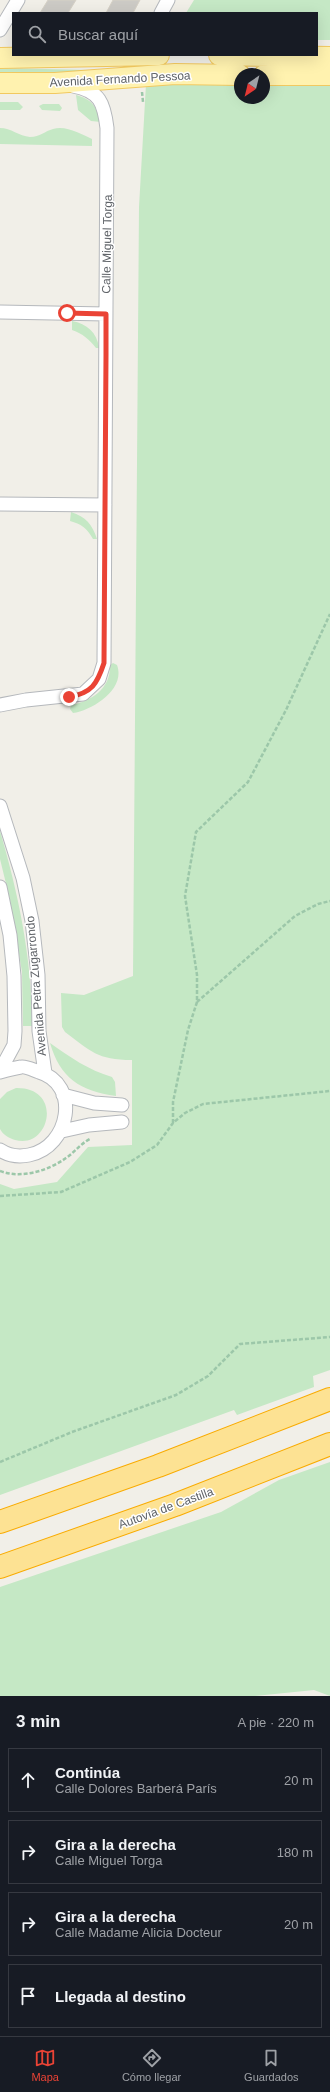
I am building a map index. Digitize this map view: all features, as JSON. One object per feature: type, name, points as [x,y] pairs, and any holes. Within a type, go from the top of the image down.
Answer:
[{"type":"highway","points":[[0,1522],[158,1466],[330,1399]]},
{"type":"highway","name":"Autovía de Castilla","points":[[0,1568],[175,1505],[330,1444]]},
{"type":"main road","name":"Avenida Fernando Pessoa","points":[[0,58],[99,56]]},
{"type":"main road","points":[[275,56],[330,57]]},
{"type":"main road","name":"Avenida Fernando Pessoa","points":[[0,83],[55,83],[176,74],[234,75]]},
{"type":"main road","points":[[270,75],[330,75]]},
{"type":"street","points":[[0,30],[18,0]]},
{"type":"street","points":[[161,12],[168,0]]},
{"type":"street","name":"Calle Miguel Torga","points":[[0,705],[26,700],[83,694],[99,679],[104,663],[107,128],[105,109],[99,98],[85,88],[55,83]]},
{"type":"street","points":[[0,312],[106,314]]},
{"type":"street","points":[[0,504],[105,505]]},
{"type":"street","name":"Avenida Petra Zugarrondo","points":[[0,806],[23,878],[32,921],[38,975],[39,1031],[45,1073]]},
{"type":"street","name":"Avenida Petra Zugarrondo","points":[[0,887],[10,935],[14,976],[15,1030],[14,1045],[0,1072]]},
{"type":"street","points":[[0,1072],[22,1067],[45,1073],[56,1083],[63,1095],[66,1107],[62,1131],[52,1144],[38,1153],[22,1157],[5,1154],[0,1150]]},
{"type":"street","points":[[63,1095],[94,1103],[122,1105]]},
{"type":"street","points":[[62,1131],[90,1125],[122,1122]]},
{"type":"path","points":[[173,1123],[173,1102],[188,1030],[198,1002],[197,975],[185,896],[196,832],[248,782],[286,710],[330,614]]},
{"type":"path","points":[[198,1002],[295,916],[318,904],[330,901]]},
{"type":"path","points":[[0,1196],[61,1192],[130,1162],[157,1145],[173,1123],[185,1113],[203,1104],[330,1091]]},
{"type":"path","points":[[0,1172],[16,1175],[36,1172],[66,1158],[82,1143],[92,1138]]},
{"type":"path","points":[[0,1462],[72,1432],[176,1395],[208,1376],[240,1344],[330,1337]]},
{"type":"green space","points":[[194,0],[330,0],[330,40],[318,40],[318,12],[187,12]]},
{"type":"green space","points":[[138,67],[139,71],[91,74],[0,73],[0,68],[90,70]]},
{"type":"green space","points":[[146,84],[234,85],[234,104],[270,104],[270,85],[330,86],[330,1370],[313,1376],[314,1387],[237,1415],[234,1410],[0,1495],[0,1184],[14,1189],[57,1182],[88,1147],[132,1145],[132,1060],[120,1060],[102,1056],[88,1049],[65,1032],[62,1027],[61,993],[84,995],[133,976],[139,207]]},
{"type":"green space","points":[[76,95],[93,104],[98,112],[101,122],[91,121],[78,110]]},
{"type":"green space","points":[[0,102],[18,102],[23,107],[20,110],[0,110]]},
{"type":"green space","points":[[43,104],[59,104],[62,108],[60,111],[42,110],[39,106]]},
{"type":"green space","points":[[0,128],[8,129],[30,137],[37,136],[53,129],[63,128],[92,139],[92,146],[0,144]]},
{"type":"green space","points":[[72,321],[82,324],[94,333],[99,348],[96,348],[86,337],[72,330]]},
{"type":"green space","points":[[71,512],[81,516],[91,525],[97,539],[93,539],[83,527],[70,521]]},
{"type":"green space","points":[[113,663],[117,665],[119,674],[117,682],[112,690],[106,697],[90,708],[73,713],[70,709],[71,705],[93,697],[104,687],[110,665]]},
{"type":"green space","points":[[0,831],[13,879],[27,952],[30,976],[32,1026],[23,1026],[22,972],[10,900],[0,859]]},
{"type":"green space","points":[[50,1043],[87,1067],[112,1077],[115,1082],[116,1096],[92,1091],[73,1081],[59,1065]]},
{"type":"green space","points":[[16,1088],[31,1090],[41,1097],[46,1107],[47,1117],[43,1128],[37,1136],[27,1141],[15,1140],[4,1135],[0,1129],[0,1099],[7,1092]]},
{"type":"green space","points":[[330,1462],[330,1696],[314,1690],[255,1696],[0,1696],[0,1587],[221,1512],[279,1480]]},
{"type":"building","points":[[48,0],[76,0],[69,12],[41,12]]},
{"type":"building","points":[[113,0],[140,0],[134,12],[107,12]]},
{"type":"route","points":[[67,313],[106,314],[104,663],[99,679],[91,688],[83,694],[69,697]]}]
